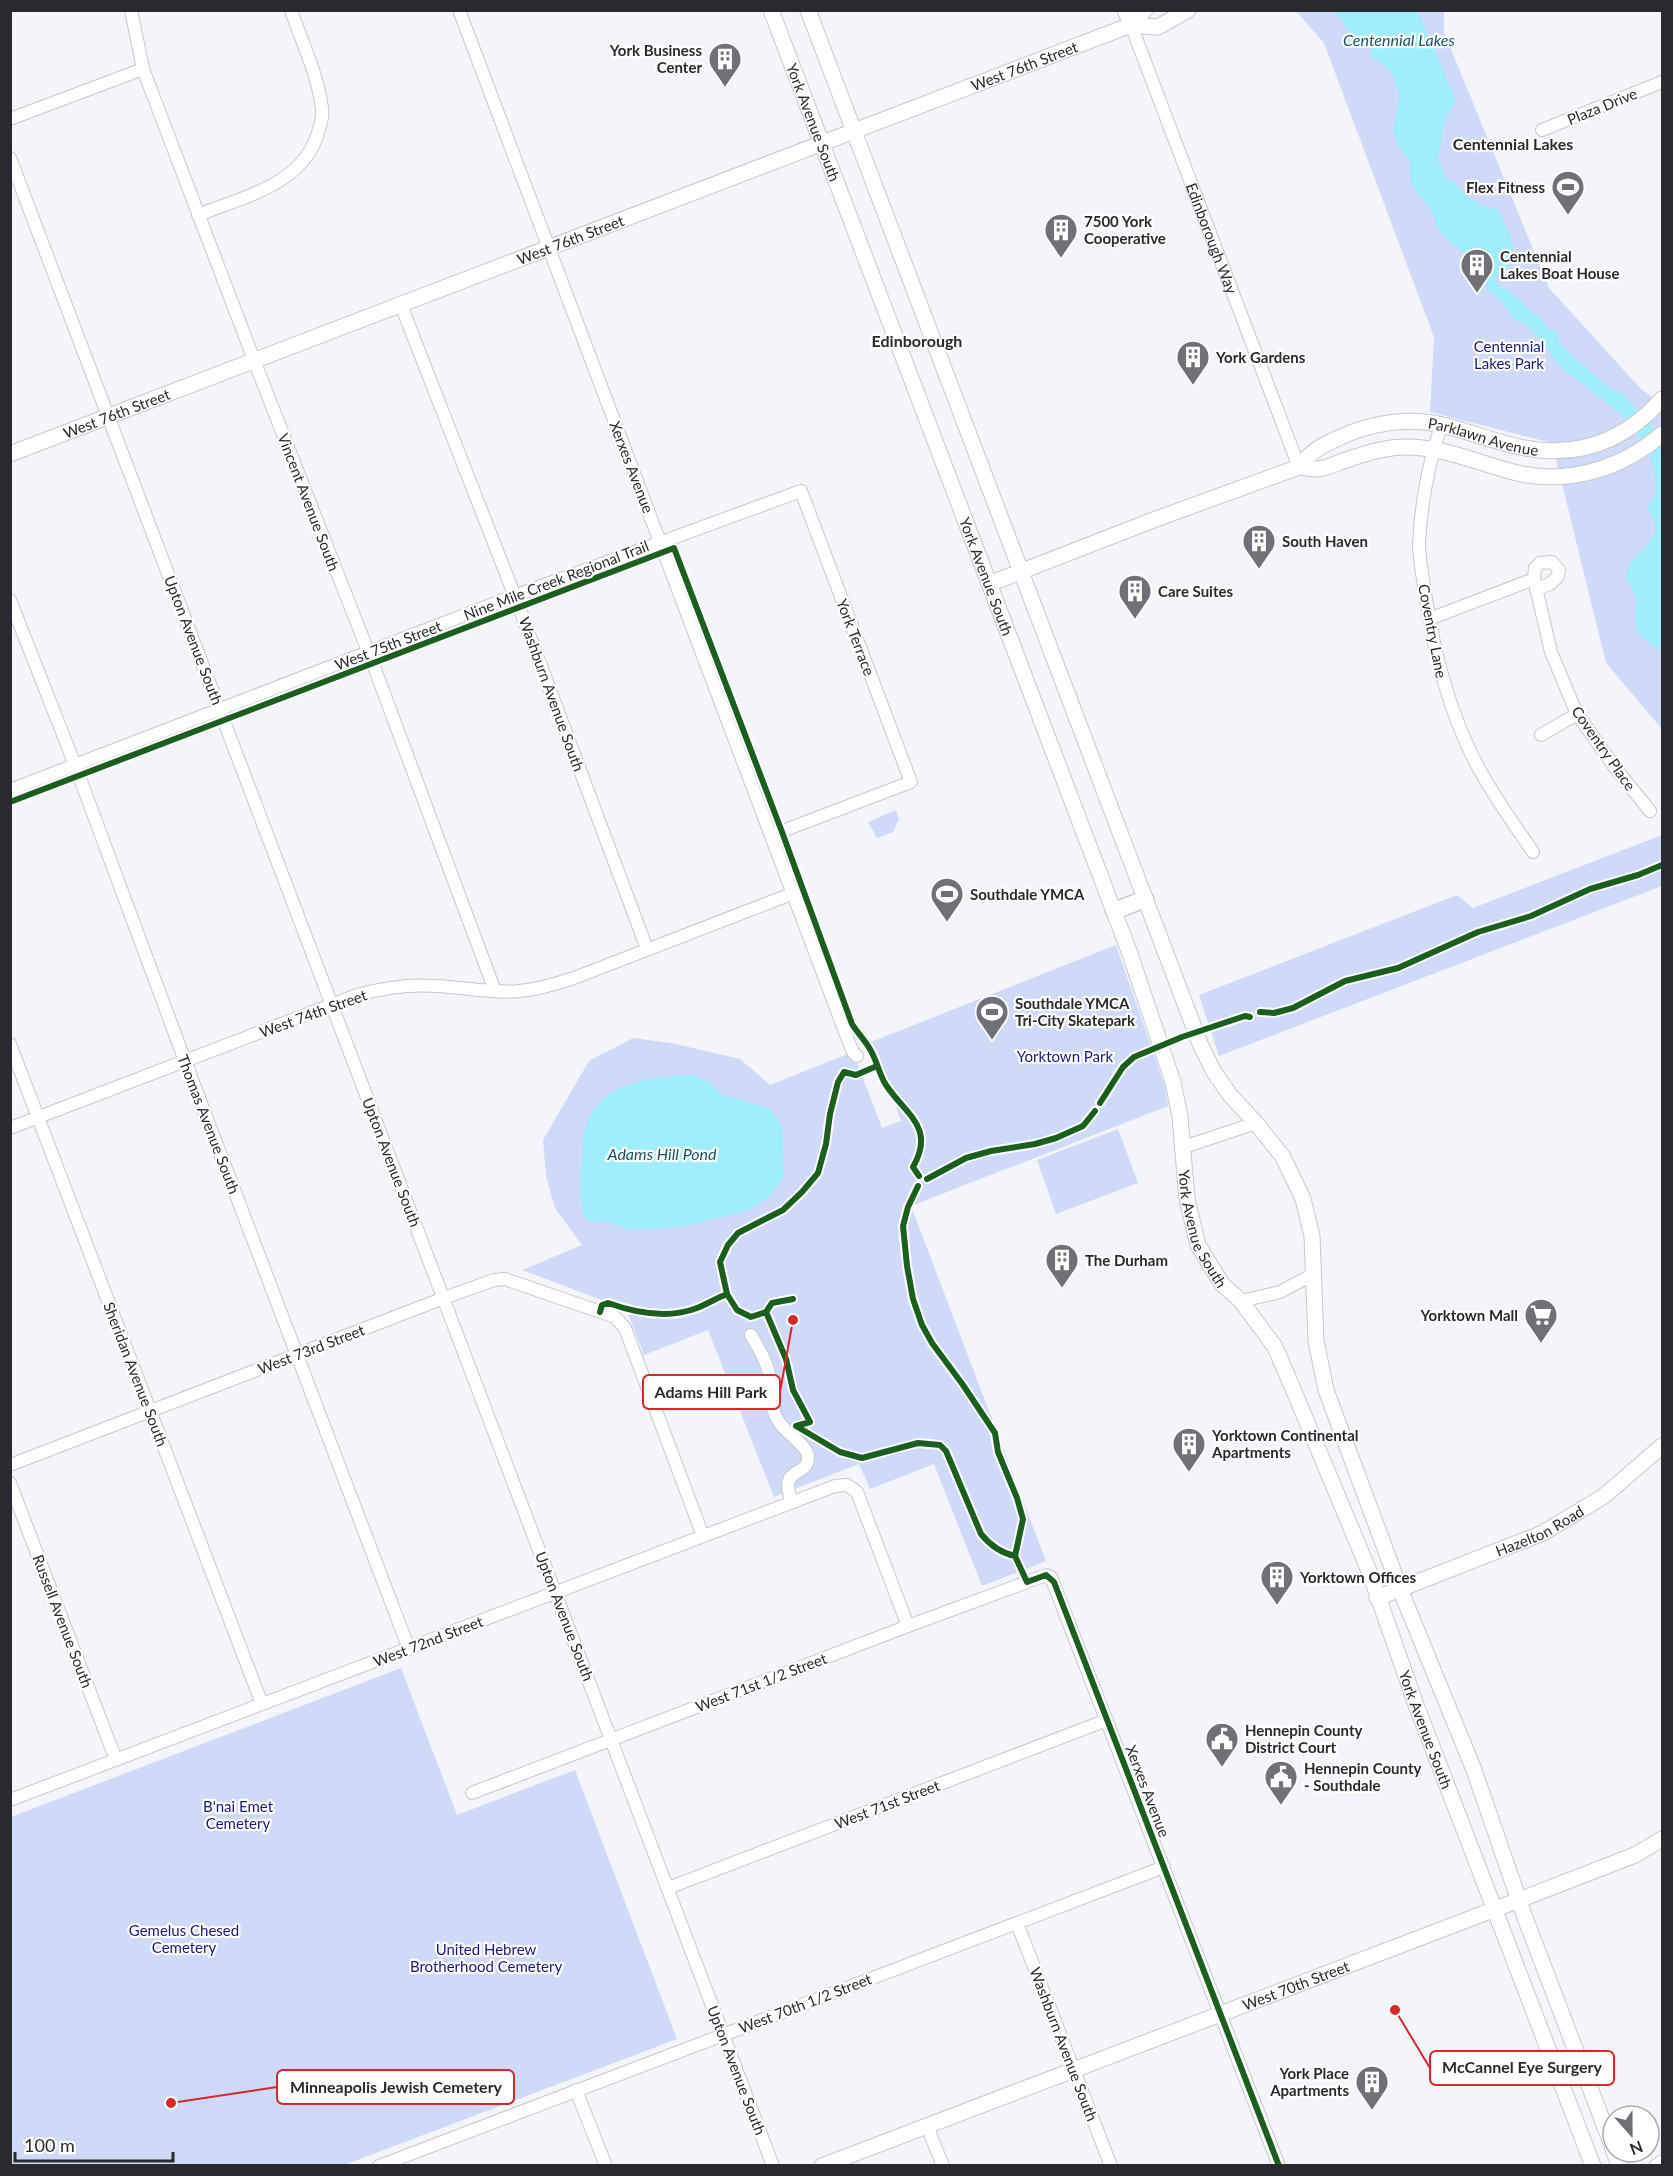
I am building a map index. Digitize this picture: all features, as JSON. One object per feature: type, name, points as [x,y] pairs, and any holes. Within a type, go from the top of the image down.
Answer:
[{"type":"main road","points":[[1114,911],[1145,899]]},
{"type":"street","name":"Vincent Avenue South","points":[[131,10],[143,69],[368,652],[495,991]]},
{"type":"street","points":[[198,215],[277,183],[294,172],[307,159],[316,142],[321,123],[322,104],[291,10]]},
{"type":"street","name":"Xerxes Avenue","points":[[459,10],[850,1045],[857,1056]]},
{"type":"street","name":"York Avenue South","points":[[771,10],[1114,911],[1154,1026],[1173,1082],[1180,1117],[1187,1199],[1198,1245],[1222,1284],[1241,1301],[1275,1347],[1348,1519],[1414,1702],[1593,2166]]},
{"type":"street","name":"York Avenue South","points":[[808,10],[1201,1046],[1214,1072],[1230,1095],[1283,1157],[1303,1199],[1312,1236],[1316,1341],[1326,1390],[1400,1589],[1473,1770],[1519,1900],[1601,2116]]},
{"type":"street","name":"Edinborough Way","points":[[1125,10],[1299,466]]},
{"type":"street","name":"West 76th Street","points":[[1131,25],[1144,10]]},
{"type":"street","name":"West 76th Street","points":[[10,454],[1131,25],[1158,27],[1188,10]]},
{"type":"street","points":[[10,119],[143,69]]},
{"type":"street","name":"Plaza Drive","points":[[1542,130],[1662,82]]},
{"type":"street","name":"Upton Avenue South","points":[[10,158],[773,2166]]},
{"type":"street","name":"Washburn Avenue South","points":[[401,305],[647,949]]},
{"type":"street","name":"Parklawn Avenue","points":[[990,584],[1299,466],[1311,452],[1366,427],[1416,422],[1441,426],[1520,447],[1564,452],[1599,444],[1626,431],[1646,417],[1662,399]]},
{"type":"street","name":"Coventry Lane","points":[[1441,426],[1430,459],[1419,544],[1429,619],[1441,676],[1457,722],[1480,771],[1533,852]]},
{"type":"street","name":"Parklawn Avenue","points":[[1299,466],[1318,469],[1364,454],[1397,447],[1433,449],[1518,473],[1538,476],[1574,476],[1616,464],[1640,452],[1662,434]]},
{"type":"street","name":"West 75th Street","points":[[10,790],[514,596],[801,491]]},
{"type":"street","name":"York Terrace","points":[[772,836],[911,782],[801,491]]},
{"type":"street","name":"Coventry Place","points":[[1429,619],[1535,584],[1551,652],[1577,714],[1616,769],[1650,811]]},
{"type":"street","name":"Thomas Avenue South","points":[[10,600],[75,765],[409,1649]]},
{"type":"street","points":[[1541,735],[1577,714]]},
{"type":"street","name":"West 74th Street","points":[[10,1128],[332,1004],[374,991],[408,986],[435,986],[519,991],[547,986],[574,978],[794,892]]},
{"type":"street","name":"Sheridan Avenue South","points":[[10,1044],[262,1704]]},
{"type":"street","name":"York Avenue South","points":[[1181,1148],[1256,1123]]},
{"type":"street","name":"York Avenue South","points":[[1241,1301],[1280,1292],[1314,1274]]},
{"type":"street","name":"West 73rd Street","points":[[10,1465],[444,1298],[494,1280],[505,1279],[615,1317],[625,1328],[703,1536]]},
{"type":"street","points":[[751,1335],[769,1372],[770,1398],[778,1420],[788,1434],[806,1448],[808,1456],[807,1463],[788,1479],[786,1488],[792,1502]]},
{"type":"street","name":"Hazelton Road","points":[[1377,1598],[1510,1547],[1553,1527],[1604,1496],[1662,1446]]},
{"type":"street","name":"Russell Avenue South","points":[[10,1483],[116,1760]]},
{"type":"street","name":"West 72nd Street","points":[[10,1800],[835,1486],[847,1485],[857,1492],[908,1626]]},
{"type":"street","name":"West 71st 1/2 Street","points":[[472,1793],[908,1626],[1046,1575],[1051,1577]]},
{"type":"street","name":"Xerxes Avenue","points":[[1051,1577],[1279,2166]]},
{"type":"street","name":"West 71st Street","points":[[668,1888],[1107,1720]]},
{"type":"street","name":"West 70th Street","points":[[822,2166],[1494,1910],[1635,1855],[1662,1839]]},
{"type":"street","name":"West 70th Street","points":[[1635,1855],[1662,1850]]},
{"type":"street","name":"West 70th 1/2 Street","points":[[379,2166],[1164,1867]]},
{"type":"street","name":"Washburn Avenue South","points":[[1017,1923],[1111,2166]]},
{"type":"street","points":[[576,2090],[606,2166]]},
{"type":"street","points":[[927,2126],[943,2166]]},
{"type":"street","points":[[1657,2166],[1662,2163]]},
{"type":"green space","name":"Centennial Lakes Park","points":[[1296,11],[1444,11],[1444,32],[1549,288],[1641,389],[1662,404],[1662,729],[1606,663],[1552,443],[1430,412],[1434,337],[1324,43]]},
{"type":"green space","points":[[896,810],[899,819],[893,832],[877,838],[868,822]]},
{"type":"green space","points":[[1662,835],[1662,886],[1219,1056],[1199,995],[1457,895],[1473,908]]},
{"type":"green space","name":"Yorktown Park","points":[[1116,945],[1165,1087],[1168,1106],[911,1206],[1046,1561],[982,1586],[934,1464],[870,1489],[859,1464],[774,1497],[708,1330],[644,1355],[626,1309],[522,1270],[582,1245],[555,1208],[546,1176],[543,1140],[589,1061],[633,1038],[671,1043],[740,1059],[770,1085],[853,1052],[882,1128],[901,1121],[871,1042]]},
{"type":"green space","points":[[1118,1129],[1138,1183],[1056,1214],[1037,1160]]},
{"type":"green space","points":[[401,1668],[457,1815],[575,1770],[677,2039],[344,2165],[11,2165],[11,1817]]},
{"type":"water","name":"Centennial Lakes","points":[[1331,11],[1418,11],[1430,40],[1427,45],[1434,47],[1456,101],[1444,124],[1441,149],[1437,157],[1447,181],[1452,179],[1466,195],[1478,203],[1498,209],[1513,245],[1512,261],[1497,275],[1496,280],[1500,287],[1508,290],[1525,307],[1542,319],[1546,327],[1556,332],[1559,336],[1559,344],[1575,357],[1574,359],[1603,383],[1621,392],[1662,438],[1662,650],[1655,648],[1638,633],[1635,614],[1637,600],[1626,576],[1632,562],[1649,543],[1655,529],[1648,508],[1656,492],[1650,456],[1641,439],[1620,413],[1560,367],[1535,333],[1527,325],[1512,318],[1507,308],[1492,292],[1487,290],[1485,279],[1476,270],[1472,258],[1445,238],[1432,212],[1411,184],[1409,161],[1393,131],[1399,95],[1394,76],[1383,64],[1371,56],[1371,43],[1349,33],[1340,17]]},
{"type":"water","name":"Adams Hill Pond","points":[[694,1075],[710,1083],[722,1095],[769,1108],[782,1126],[784,1176],[770,1197],[746,1211],[682,1227],[630,1230],[610,1223],[586,1220],[581,1197],[581,1173],[584,1133],[592,1113],[614,1091],[629,1085],[661,1077]]},
{"type":"cycle path","name":"Nine Mile Creek Regional Trail","points":[[10,802],[674,548],[852,1024],[871,1051],[886,1085],[909,1113],[920,1131],[919,1153],[913,1167],[919,1176]]},
{"type":"cycle path","points":[[1260,1012],[1274,1013],[1293,1008],[1345,981],[1398,968],[1478,932],[1531,916],[1590,889],[1638,875],[1662,865]]},
{"type":"cycle path","points":[[1100,1103],[1123,1067],[1134,1057],[1182,1037],[1245,1016],[1250,1017]]},
{"type":"cycle path","points":[[793,1299],[772,1303],[766,1312],[751,1317],[737,1310],[727,1294],[720,1262],[728,1245],[738,1233],[783,1210],[818,1173],[838,1082],[844,1072],[856,1075],[877,1066]]},
{"type":"cycle path","points":[[927,1179],[966,1158],[1056,1138],[1083,1126],[1095,1111]]},
{"type":"cycle path","points":[[918,1186],[908,1207],[903,1226],[913,1299],[922,1325],[995,1433],[998,1452],[1023,1519],[1015,1556],[1027,1582],[1046,1575],[1054,1582],[1279,2166]]},
{"type":"cycle path","points":[[600,1312],[602,1305],[608,1303],[641,1312],[675,1313],[697,1308],[727,1294]]},
{"type":"cycle path","points":[[766,1312],[786,1359],[793,1390],[810,1422],[796,1426],[840,1452],[862,1458],[918,1443],[940,1445],[946,1451],[981,1534],[996,1548],[1015,1556]]},
{"type":"place","name":"York Business Center","points":[[725,88]]},
{"type":"place","name":"Flex Fitness","points":[[1568,216]]},
{"type":"place","name":"7500 York Cooperative","points":[[1061,259]]},
{"type":"place","name":"Centennial Lakes Boat House","points":[[1477,294]]},
{"type":"place","name":"York Gardens","points":[[1193,386]]},
{"type":"place","name":"South Haven","points":[[1259,570]]},
{"type":"place","name":"Care Suites","points":[[1135,620]]},
{"type":"place","name":"Southdale YMCA","points":[[947,923]]},
{"type":"place","name":"Southdale YMCA Tri-City Skatepark","points":[[992,1041]]},
{"type":"place","name":"The Durham","points":[[1062,1289]]},
{"type":"place","name":"Adams Hill Park","points":[[793,1320]]},
{"type":"place","name":"Yorktown Mall","points":[[1541,1344]]},
{"type":"place","name":"Yorktown Continental Apartments","points":[[1189,1473]]},
{"type":"place","name":"Yorktown Offices","points":[[1277,1606]]},
{"type":"place","name":"Hennepin County District Court","points":[[1222,1768]]},
{"type":"place","name":"Hennepin County - Southdale","points":[[1281,1806]]},
{"type":"place","name":"McCannel Eye Surgery","points":[[1395,2010]]},
{"type":"place","name":"Minneapolis Jewish Cemetery","points":[[171,2103]]},
{"type":"place","name":"York Place Apartments","points":[[1372,2111]]},
{"type":"district","name":"Centennial Lakes","points":[[1513,143]]},
{"type":"district","name":"Edinborough","points":[[917,340]]},
{"type":"park label","name":"B'nai Emet Cemetery","points":[[238,1814]]},
{"type":"park label","name":"Gemelus Chesed Cemetery","points":[[184,1938]]},
{"type":"park label","name":"United Hebrew Brotherhood Cemetery","points":[[486,1958]]}]
